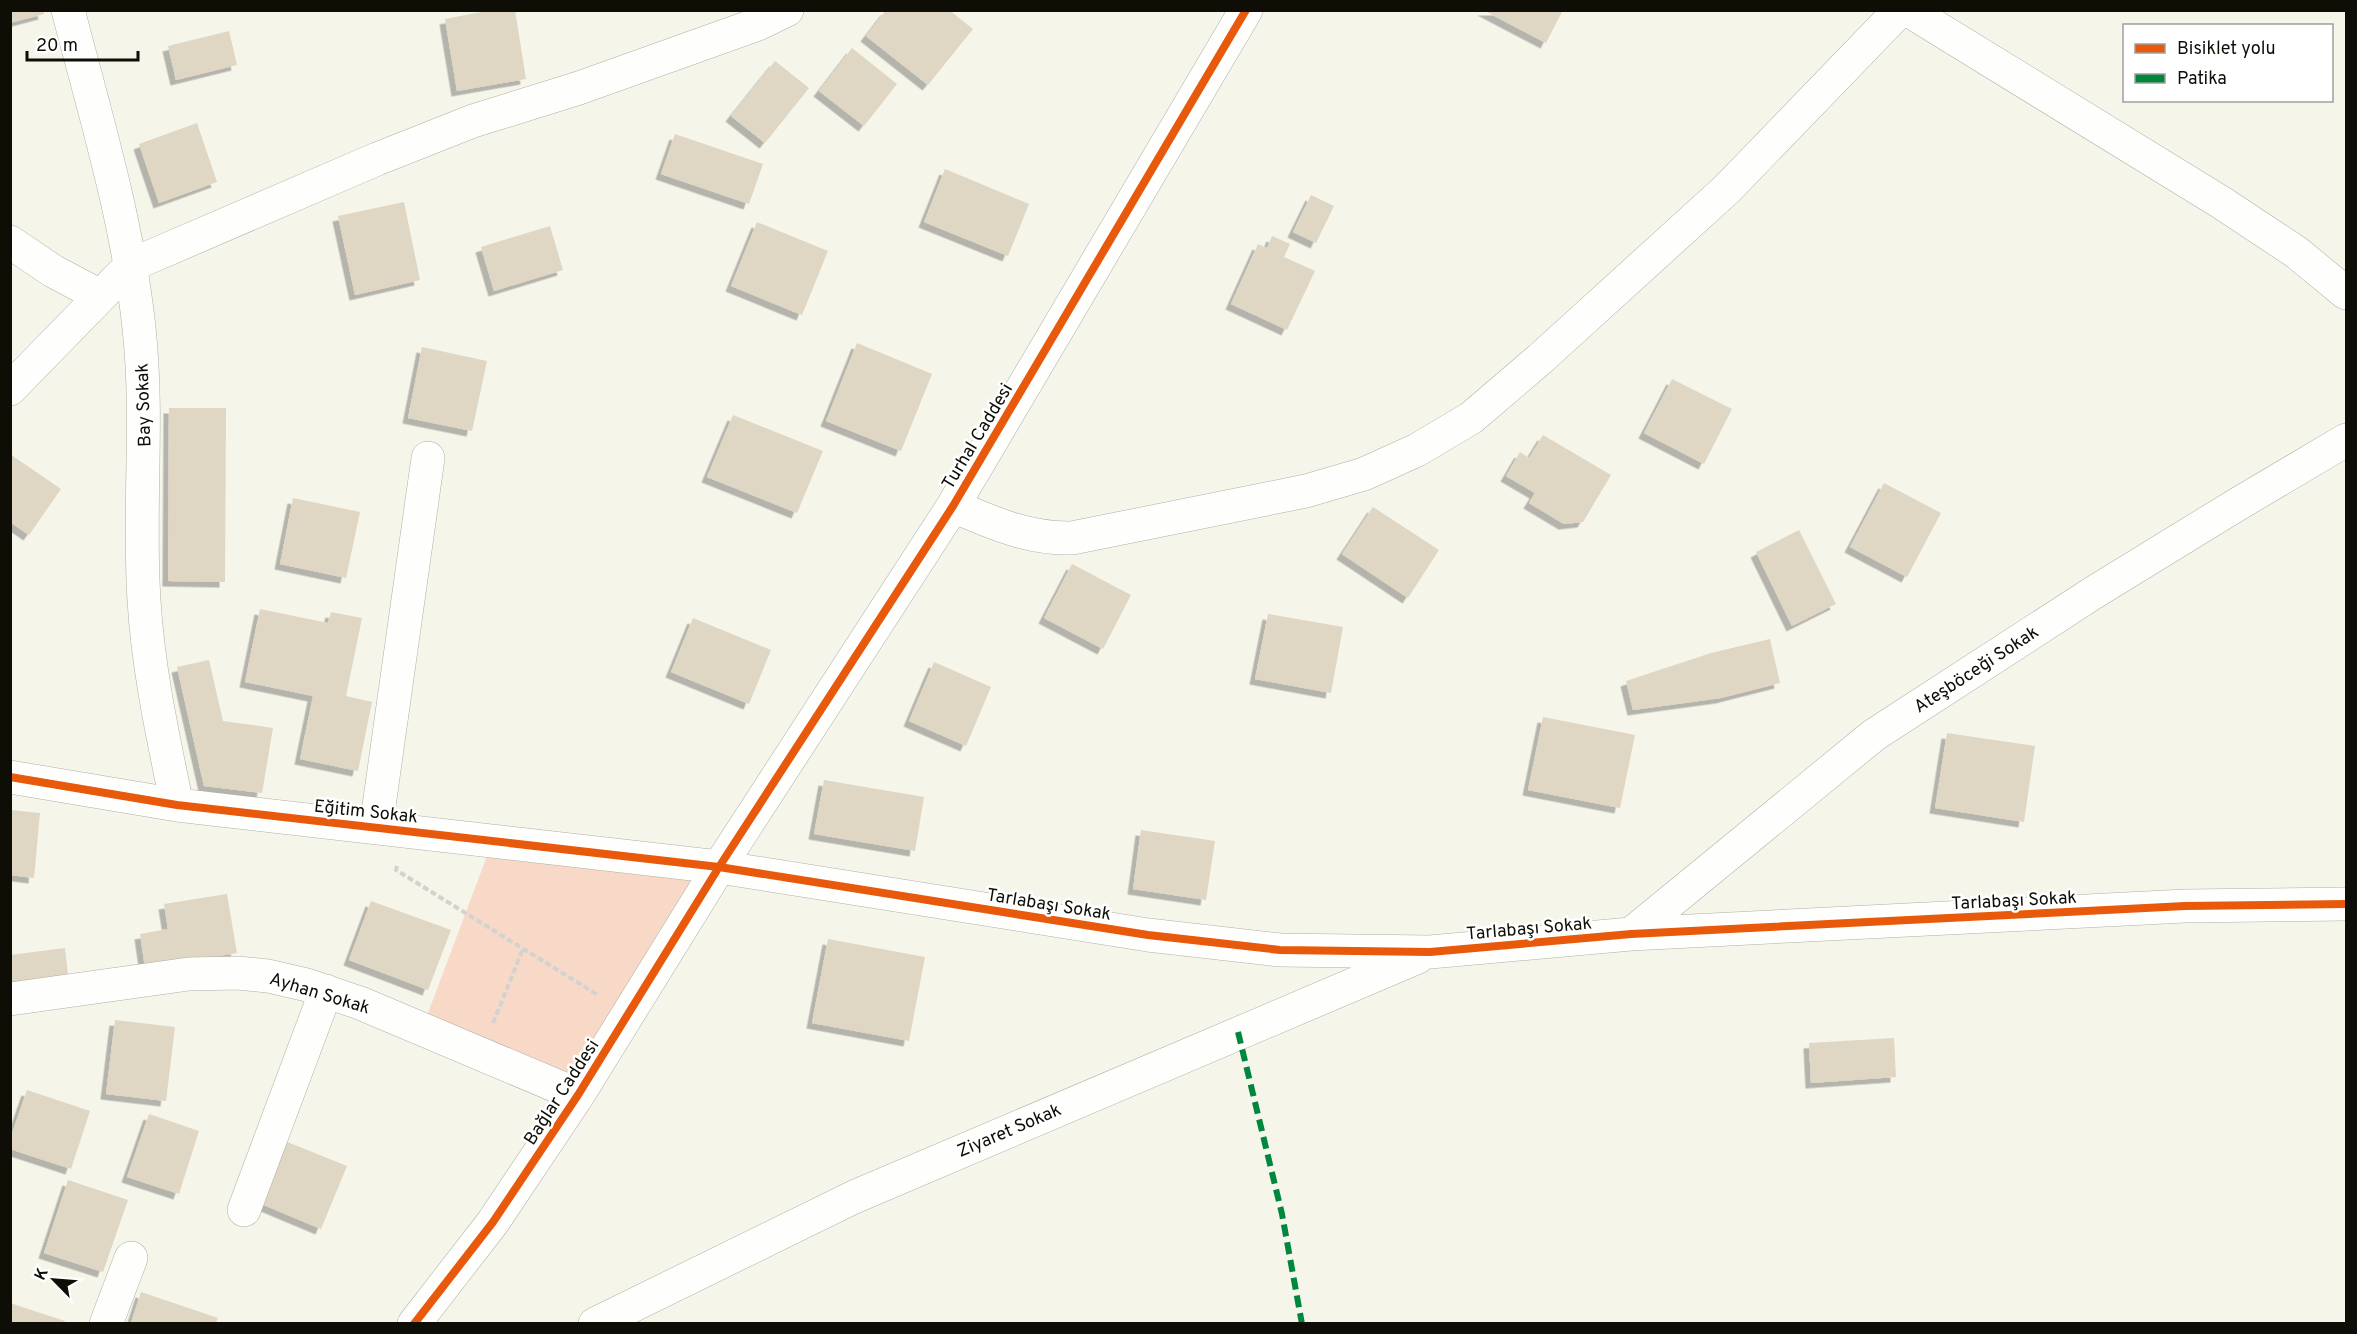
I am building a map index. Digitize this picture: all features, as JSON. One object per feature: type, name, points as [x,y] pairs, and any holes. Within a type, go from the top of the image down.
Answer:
[{"type":"street","name":"Bay Sokak","points":[[68,10],[131,265],[145,404],[144,587],[148,653],[177,805]]},
{"type":"street","points":[[10,389],[131,265],[377,159],[472,122],[579,88],[758,24],[787,10]]},
{"type":"street","name":"Turhal Caddesi","points":[[719,867],[953,506],[1246,10]]},
{"type":"street","points":[[953,506],[1024,533],[1048,538],[1072,538],[1306,491],[1364,474],[1417,450],[1471,418],[1540,359],[1710,205],[1900,10]]},
{"type":"street","points":[[1908,10],[2222,203],[2296,252],[2346,293]]},
{"type":"street","points":[[10,242],[53,271],[100,296]]},
{"type":"street","name":"Ateşböceği Sokak","points":[[1631,934],[1874,735],[2093,593],[2346,440]]},
{"type":"street","points":[[390,828],[428,458]]},
{"type":"street","name":"Eğitim Sokak","points":[[10,777],[177,805],[719,867]]},
{"type":"street","name":"Tarlabaşı Sokak","points":[[719,867],[1148,935],[1280,950],[1430,952],[1631,934],[2185,906],[2346,904]]},
{"type":"street","name":"Bağlar Caddesi","points":[[414,1323],[493,1222],[578,1095],[719,867]]},
{"type":"street","name":"Ziyaret Sokak","points":[[595,1323],[854,1197],[1430,952]]},
{"type":"street","name":"Ayhan Sokak","points":[[10,999],[189,974],[238,973],[268,976],[326,991],[360,1003],[578,1095]]},
{"type":"street","points":[[244,1210],[326,991]]},
{"type":"street","points":[[106,1323],[131,1258]]},
{"type":"path","points":[[390,828],[396,870],[628,1014]]},
{"type":"path","points":[[480,1054],[523,949]]},
{"type":"shaded area","points":[[493,840],[719,867],[578,1095],[422,1029]]},
{"type":"building","points":[[10,10],[43,10],[44,14],[10,23]]},
{"type":"building","points":[[492,10],[515,10],[526,79],[457,91],[445,19]]},
{"type":"building","points":[[886,10],[949,10],[973,29],[928,85],[866,36]]},
{"type":"building","points":[[1483,10],[1563,10],[1546,43]]},
{"type":"building","points":[[229,31],[237,65],[176,80],[168,46]]},
{"type":"building","points":[[852,48],[897,84],[864,126],[819,91]]},
{"type":"building","points":[[775,61],[809,88],[765,143],[731,116]]},
{"type":"building","points":[[197,123],[217,182],[159,203],[139,144]]},
{"type":"building","points":[[675,134],[763,164],[749,204],[661,174]]},
{"type":"building","points":[[945,169],[1029,204],[1008,256],[924,222]]},
{"type":"building","points":[[1311,195],[1334,206],[1316,243],[1293,232]]},
{"type":"building","points":[[404,202],[420,280],[355,295],[338,216]]},
{"type":"building","points":[[757,222],[828,251],[802,315],[731,286]]},
{"type":"building","points":[[550,226],[563,270],[494,291],[481,247]]},
{"type":"building","points":[[1272,236],[1290,244],[1284,257],[1315,271],[1287,330],[1231,304],[1258,244],[1267,248]]},
{"type":"building","points":[[857,343],[932,374],[901,451],[826,421]]},
{"type":"building","points":[[422,347],[487,361],[472,431],[408,418]]},
{"type":"building","points":[[1672,379],[1732,409],[1704,464],[1644,433]]},
{"type":"building","points":[[169,408],[226,408],[225,582],[168,581]]},
{"type":"building","points":[[733,415],[823,451],[797,513],[707,477]]},
{"type":"building","points":[[1543,435],[1611,475],[1583,522],[1564,524],[1529,503],[1535,493],[1506,476],[1520,452],[1529,458]]},
{"type":"building","points":[[10,454],[61,489],[29,535],[10,522]]},
{"type":"building","points":[[1884,483],[1941,513],[1907,577],[1850,547]]},
{"type":"building","points":[[293,498],[360,512],[346,578],[280,564]]},
{"type":"building","points":[[1373,507],[1439,550],[1408,598],[1342,554]]},
{"type":"building","points":[[1799,530],[1836,604],[1792,626],[1756,552]]},
{"type":"building","points":[[1072,564],[1131,595],[1103,649],[1044,618]]},
{"type":"building","points":[[260,609],[328,623],[331,612],[362,618],[346,696],[372,702],[358,771],[300,759],[313,696],[245,682]]},
{"type":"building","points":[[1268,614],[1343,627],[1331,693],[1255,679]]},
{"type":"building","points":[[693,618],[771,650],[749,704],[671,672]]},
{"type":"building","points":[[1770,639],[1780,683],[1721,698],[1633,710],[1626,681],[1711,653]]},
{"type":"building","points":[[209,660],[223,721],[273,728],[262,793],[204,786],[177,667]]},
{"type":"building","points":[[934,662],[991,687],[966,746],[909,721]]},
{"type":"building","points":[[1543,717],[1635,735],[1620,808],[1528,790]]},
{"type":"building","points":[[1947,733],[2035,746],[2024,822],[1935,808]]},
{"type":"building","points":[[824,780],[924,797],[915,851],[814,834]]},
{"type":"building","points":[[10,810],[40,813],[34,878],[10,875]]},
{"type":"building","points":[[1141,830],[1215,841],[1206,900],[1133,889]]},
{"type":"building","points":[[227,894],[237,953],[145,968],[140,934],[168,929],[164,904]]},
{"type":"building","points":[[371,901],[451,930],[428,990],[349,960]]},
{"type":"building","points":[[828,939],[925,957],[909,1041],[812,1023]]},
{"type":"building","points":[[65,948],[68,975],[10,982],[10,955]]},
{"type":"building","points":[[115,1020],[175,1027],[166,1101],[106,1094]]},
{"type":"building","points":[[1894,1038],[1896,1077],[1811,1083],[1809,1043]]},
{"type":"building","points":[[27,1090],[90,1111],[71,1169],[10,1149],[10,1139]]},
{"type":"building","points":[[149,1114],[199,1131],[179,1194],[127,1177]]},
{"type":"building","points":[[285,1141],[347,1166],[321,1229],[259,1203]]},
{"type":"building","points":[[68,1180],[128,1200],[103,1272],[44,1253]]},
{"type":"building","points":[[141,1292],[218,1318],[216,1323],[131,1323]]},
{"type":"building","points":[[10,1303],[65,1321],[64,1323],[10,1323]]},
{"type":"marked path","points":[[1238,1032],[1282,1214],[1302,1324]]},
{"type":"cycle path","points":[[414,1324],[493,1222],[578,1095],[719,867],[953,506],[1246,10]]},
{"type":"cycle path","points":[[10,777],[177,805],[719,867],[1148,935],[1280,950],[1430,952],[1631,934],[2185,906],[2346,904]]}]
